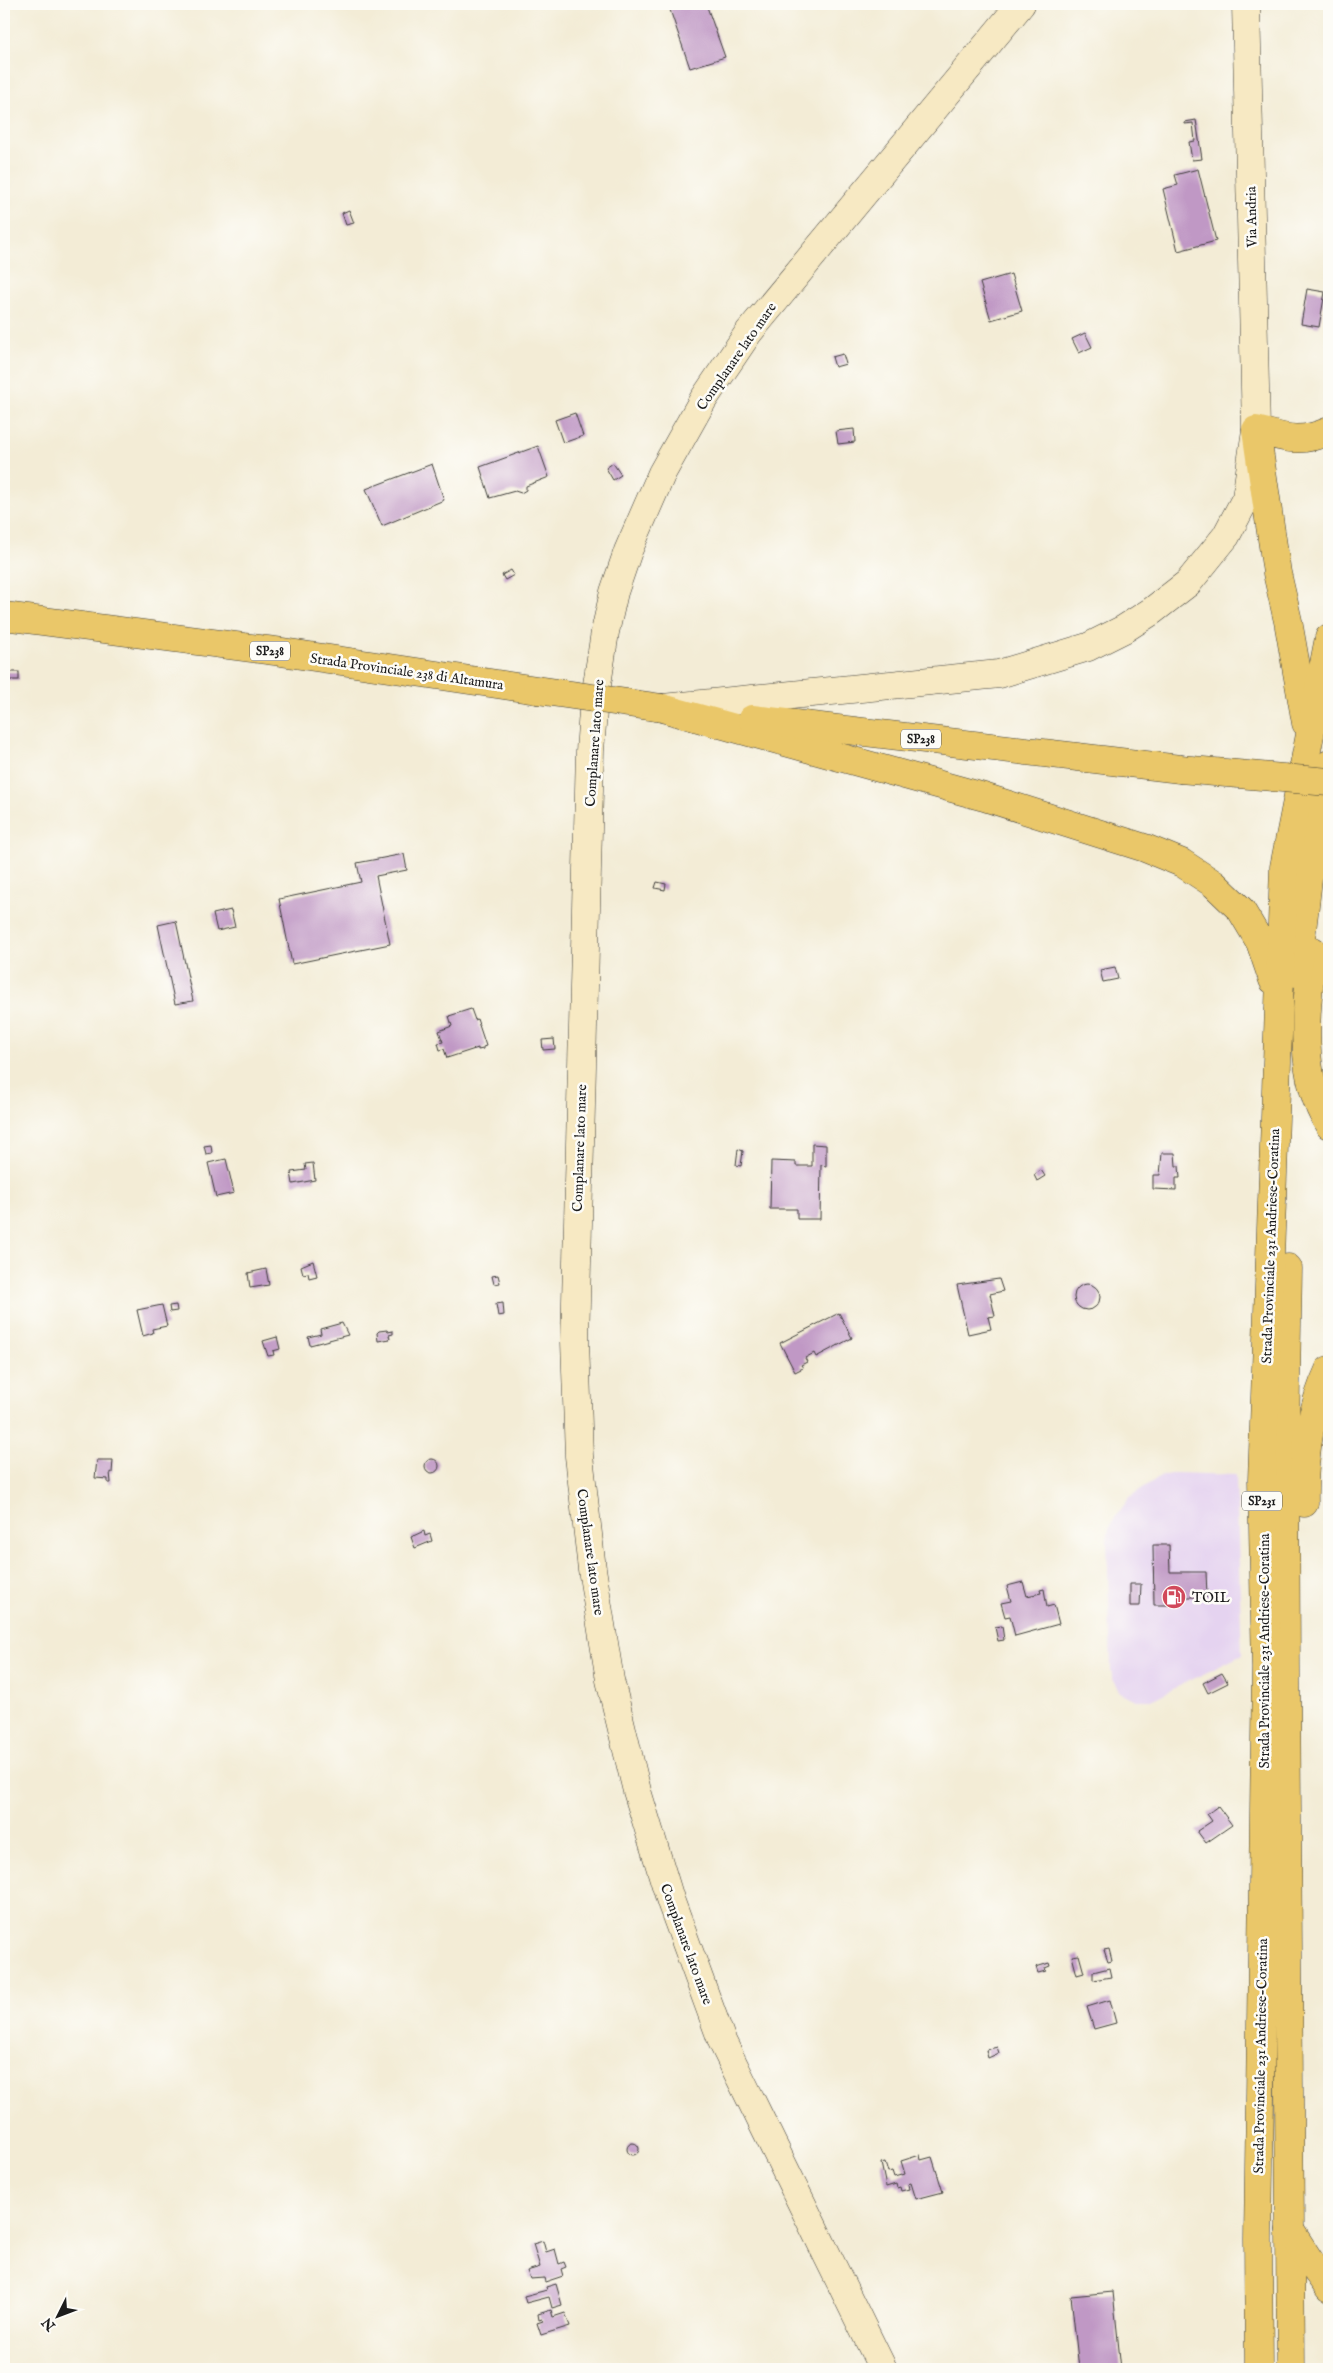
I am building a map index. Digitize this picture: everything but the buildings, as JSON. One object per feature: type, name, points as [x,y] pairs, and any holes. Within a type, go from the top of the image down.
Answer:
[{"type":"main road","points":[[1309,738],[1288,621],[1277,573],[1256,430],[1288,438],[1312,439],[1329,431]]},
{"type":"main road","name":"Strada Provinciale 238 di Altamura","points":[[4,616],[275,651],[662,708]]},
{"type":"main road","name":"Strada Provinciale 231 Andriese-Coratina","points":[[1259,2369],[1258,2239],[1266,1668],[1262,1480],[1284,867],[1329,638]]},
{"type":"main road","points":[[662,708],[984,797],[1144,848],[1182,863],[1214,884],[1241,910],[1260,942],[1273,977],[1272,1063],[1275,1091]]},
{"type":"main road","name":"SP238","points":[[662,708],[1180,769],[1329,782]]},
{"type":"main road","name":"Strada Provinciale 231 Andriese-Coratina","points":[[1291,2369],[1285,1436],[1291,1049],[1297,971],[1311,846],[1315,819],[1329,764]]},
{"type":"main road","points":[[1311,846],[1323,875],[1309,984],[1306,1046],[1312,1085],[1329,1126]]},
{"type":"main road","points":[[1288,1775],[1305,1667],[1304,1470],[1318,1394],[1329,1370]]},
{"type":"main road","points":[[1290,2230],[1329,2288]]},
{"type":"main road","points":[[1251,2369],[1250,2319],[1258,2239]]},
{"type":"street","name":"Complanare lato mare","points":[[883,2369],[722,2041],[670,1902],[637,1791],[610,1680],[592,1569],[579,1456],[575,1340],[590,751],[599,671],[614,592],[628,551],[662,473],[702,400],[749,332],[1021,4]]},
{"type":"street","name":"Via Andria","points":[[662,708],[999,674],[1088,647],[1124,629],[1188,583],[1226,536],[1246,498],[1256,430],[1246,4]]},
{"type":"shaded area","name":"TOIL","points":[[1174,1473],[1236,1475],[1242,1655],[1151,1700],[1136,1700],[1120,1692],[1114,1682],[1111,1671],[1107,1539],[1109,1528],[1115,1517],[1131,1496],[1159,1477]]},
{"type":"place","name":"TOIL","points":[[1174,1597]]}]
